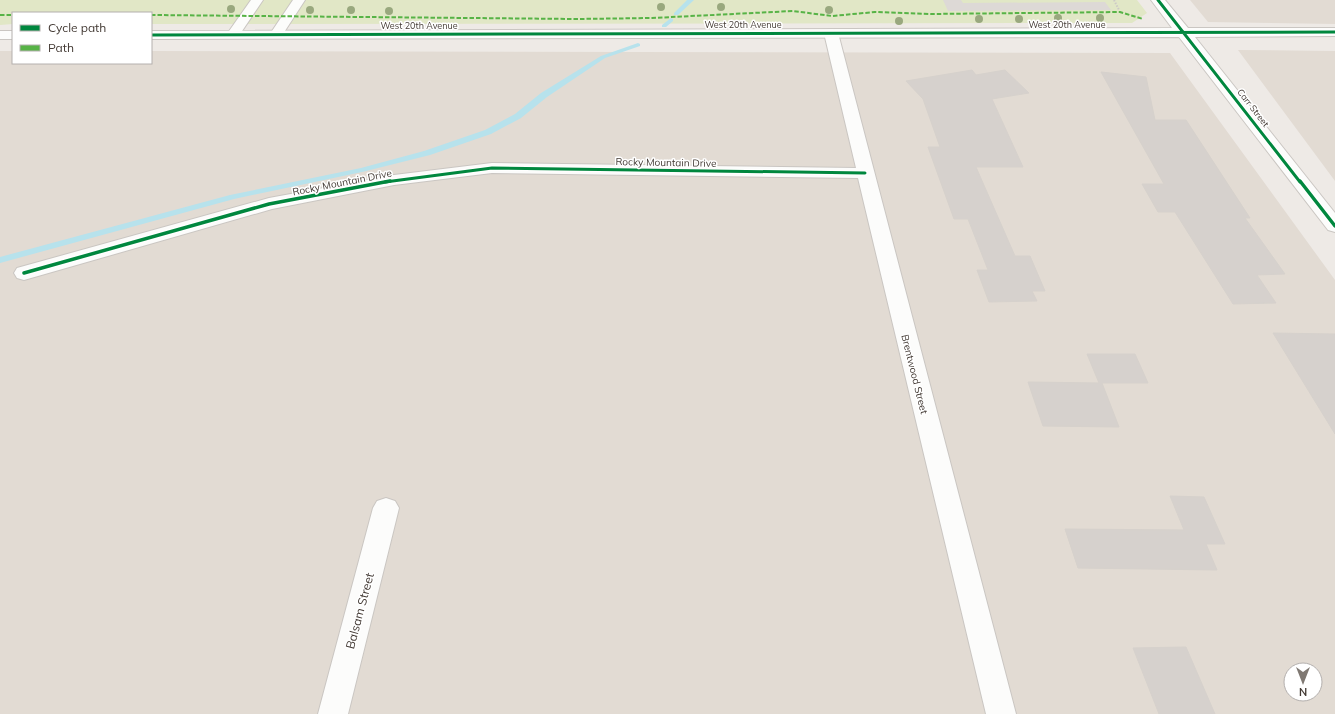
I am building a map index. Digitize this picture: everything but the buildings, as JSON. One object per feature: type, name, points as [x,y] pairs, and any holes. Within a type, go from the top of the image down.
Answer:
[{"type":"street","name":"Carr Street","points":[[1158,0],[1185,32],[1335,226]]},
{"type":"street","name":"West 20th Avenue","points":[[152,34],[1335,32]]},
{"type":"street","name":"Brentwood Street","points":[[830,33],[1001,714]]},
{"type":"street","points":[[0,35],[12,35]]},
{"type":"street","name":"Rocky Mountain Drive","points":[[24,273],[269,204],[394,180],[492,168],[865,173]]},
{"type":"street","name":"Balsam Street","points":[[333,714],[386,508]]},
{"type":"lane","points":[[234,34],[257,0]]},
{"type":"lane","points":[[276,34],[300,0]]},
{"type":"path","points":[[1114,0],[1120,12]]},
{"type":"shaded area","points":[[943,0],[961,0],[963,3],[1105,2],[1111,10],[948,11]]},
{"type":"shaded area","points":[[1190,0],[1335,0],[1335,24],[1208,22]]},
{"type":"shaded area","points":[[1238,50],[1335,51],[1335,181]]},
{"type":"shaded area","points":[[0,51],[12,51],[12,64],[152,64],[152,51],[1170,53],[1335,280],[1335,714],[0,714]]},
{"type":"green space","points":[[0,0],[1137,0],[1147,13],[1132,23],[152,24],[152,12],[12,12],[12,24],[0,25]]},
{"type":"waterway","points":[[676,14],[691,0]]},
{"type":"waterway","points":[[664,26],[671,20]]},
{"type":"waterway","points":[[0,260],[233,197],[362,170],[427,153],[488,132],[518,116],[544,95],[603,57],[638,45]]},
{"type":"marked path","points":[[152,15],[576,19],[652,18],[793,11],[832,16],[875,12],[931,14],[1120,12],[1143,19]]},
{"type":"marked path","points":[[0,15],[12,15]]},
{"type":"cycle path","points":[[1158,0],[1335,226]]},
{"type":"cycle path","points":[[152,35],[1335,32]]},
{"type":"cycle path","points":[[24,273],[269,204],[394,180],[492,168],[865,173]]}]
